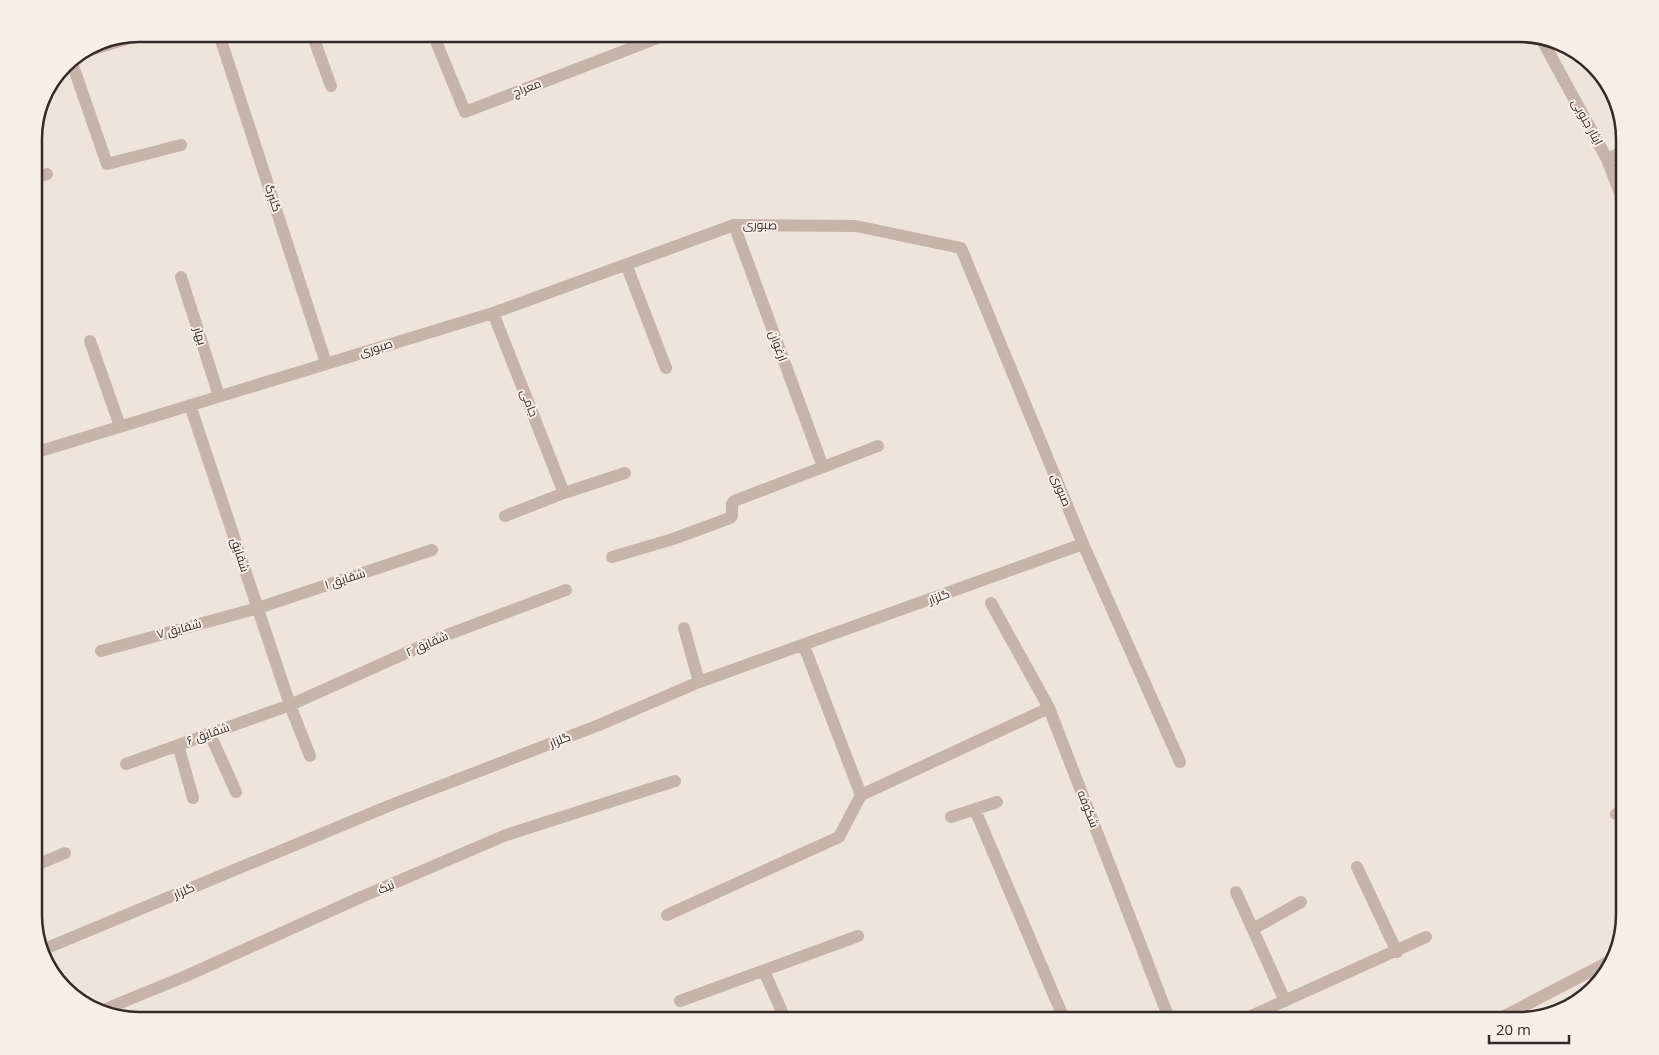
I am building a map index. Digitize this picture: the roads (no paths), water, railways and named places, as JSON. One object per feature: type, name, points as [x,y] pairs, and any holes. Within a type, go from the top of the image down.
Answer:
[{"type":"street","name":"گلبرگ","points":[[222,42],[326,363]]},
{"type":"street","points":[[315,42],[331,86]]},
{"type":"street","name":"معراج","points":[[436,42],[464,112],[647,42]]},
{"type":"street","name":"ایثار جنوبی","points":[[1545,46],[1607,159],[1616,182]]},
{"type":"street","points":[[75,68],[107,164],[181,145]]},
{"type":"street","points":[[1607,159],[1616,155]]},
{"type":"street","points":[[43,175],[47,174]]},
{"type":"street","name":"صبوری","points":[[43,450],[493,313],[734,225],[856,226],[961,248],[1083,544],[1180,762]]},
{"type":"street","name":"ارغوان","points":[[734,225],[823,467]]},
{"type":"street","points":[[626,264],[666,368]]},
{"type":"street","name":"بهار","points":[[181,277],[218,396]]},
{"type":"street","name":"جامی","points":[[493,313],[564,493]]},
{"type":"street","points":[[90,341],[120,426]]},
{"type":"street","name":"شقایق","points":[[190,405],[290,706],[310,756]]},
{"type":"street","points":[[612,556],[674,538],[730,518],[734,501],[878,446]]},
{"type":"street","points":[[505,516],[564,493],[626,473]]},
{"type":"street","name":"گلزار","points":[[48,947],[391,805],[599,724],[699,682],[804,646],[1083,544]]},
{"type":"street","name":"شقایق ۱","points":[[258,608],[432,550]]},
{"type":"street","name":"شقایق ۲","points":[[290,706],[444,636],[566,590]]},
{"type":"street","name":"شکوفه","points":[[991,603],[1048,708],[1166,1012]]},
{"type":"street","name":"شقایق ۷","points":[[101,651],[258,608]]},
{"type":"street","points":[[684,628],[699,682]]},
{"type":"street","points":[[804,646],[861,795]]},
{"type":"street","name":"شقایق ۶","points":[[126,764],[290,706]]},
{"type":"street","points":[[667,915],[839,837],[861,795],[1048,708]]},
{"type":"street","points":[[210,734],[236,792]]},
{"type":"street","points":[[178,745],[193,798]]},
{"type":"street","name":"نیک","points":[[109,1007],[186,976],[359,898],[506,836],[675,781]]},
{"type":"street","points":[[952,817],[997,802]]},
{"type":"street","points":[[975,810],[1061,1012]]},
{"type":"street","points":[[43,863],[65,854]]},
{"type":"street","points":[[1357,868],[1397,952]]},
{"type":"street","points":[[1236,892],[1285,1001]]},
{"type":"street","points":[[1253,929],[1301,902]]},
{"type":"street","points":[[680,1001],[858,936]]},
{"type":"street","points":[[1260,1012],[1426,938]]},
{"type":"street","points":[[1514,1012],[1602,965]]},
{"type":"street","points":[[764,970],[782,1012]]}]
